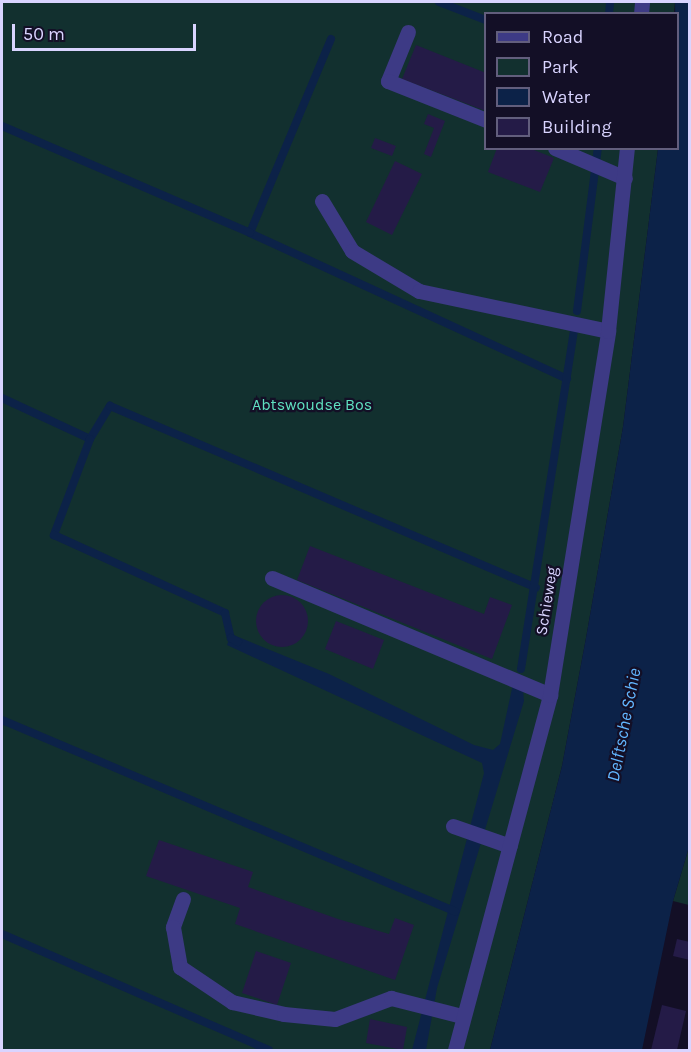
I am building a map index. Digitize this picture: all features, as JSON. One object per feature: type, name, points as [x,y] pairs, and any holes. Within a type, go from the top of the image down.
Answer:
[{"type":"street","points":[[408,32],[388,81],[484,119]]},
{"type":"street","points":[[560,150],[619,175]]},
{"type":"street","name":"Schieweg","points":[[455,1050],[462,1016],[550,695],[608,331],[619,175],[626,150]]},
{"type":"street","points":[[322,201],[352,251],[420,291],[608,331]]},
{"type":"street","points":[[272,578],[550,695]]},
{"type":"street","points":[[457,828],[510,846]]},
{"type":"street","points":[[183,899],[173,927],[180,967],[232,1002],[284,1014],[334,1019],[391,998],[446,1010],[462,1016]]},
{"type":"green space","name":"Abtswoudse Bos","points":[[2,2],[675,2],[674,12],[484,12],[484,150],[658,150],[623,427],[586,638],[562,766],[490,1050],[2,1050]]},
{"type":"green space","points":[[689,847],[689,905],[673,901]]},
{"type":"water","name":"Delftsche Schie","points":[[675,2],[690,2],[689,847],[673,901],[642,1050],[490,1050],[562,766],[586,638],[623,427],[658,150],[679,150],[679,12],[675,12]]},
{"type":"water","points":[[231,634],[329,674],[474,745],[493,750],[500,744],[513,684],[523,690],[524,701],[437,988],[426,1050],[412,1050],[484,773],[482,763],[227,645]]},
{"type":"building","points":[[416,45],[484,72],[484,110],[402,79]]},
{"type":"building","points":[[428,114],[445,121],[431,157],[424,154],[434,128],[424,124]]},
{"type":"building","points":[[375,138],[396,146],[392,156],[371,148]]},
{"type":"building","points":[[496,150],[534,150],[554,158],[540,192],[488,172]]},
{"type":"building","points":[[395,161],[422,174],[392,235],[366,222]]},
{"type":"building","points":[[310,546],[484,614],[490,597],[512,605],[492,659],[297,580]]},
{"type":"building","points":[[277,595],[287,595],[301,602],[308,621],[301,640],[287,647],[277,647],[267,643],[260,636],[256,626],[256,616],[260,606],[267,599]]},
{"type":"building","points":[[336,621],[384,640],[373,669],[325,649]]},
{"type":"building","points":[[159,840],[253,872],[248,887],[338,919],[389,934],[395,918],[414,925],[395,980],[235,924],[240,908],[146,876]]},
{"type":"building","points":[[677,939],[690,942],[690,960],[673,956]]},
{"type":"building","points":[[256,951],[291,963],[277,1005],[242,993]]},
{"type":"building","points":[[662,1005],[686,1011],[677,1050],[651,1050]]},
{"type":"building","points":[[370,1019],[407,1027],[403,1050],[366,1043]]},
{"type":"waterway","points":[[439,2],[484,19]]},
{"type":"waterway","points":[[609,12],[610,2]]},
{"type":"waterway","points":[[331,39],[250,233],[567,379]]},
{"type":"waterway","points":[[2,126],[250,233]]},
{"type":"waterway","points":[[577,311],[598,150]]},
{"type":"waterway","points":[[521,669],[574,330]]},
{"type":"waterway","points":[[2,398],[90,439],[110,406],[536,588]]},
{"type":"waterway","points":[[90,439],[54,535],[225,613],[231,638],[238,642]]},
{"type":"waterway","points":[[2,720],[455,911]]},
{"type":"waterway","points":[[2,934],[269,1050]]}]
